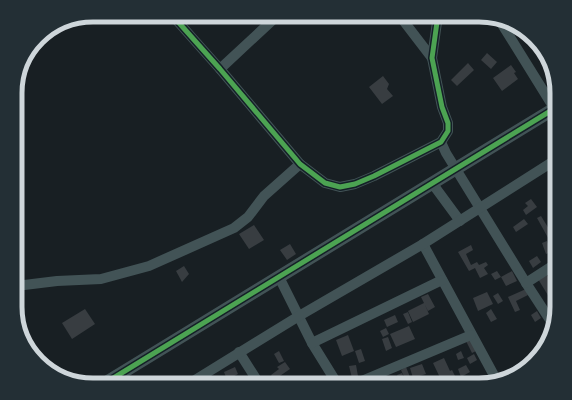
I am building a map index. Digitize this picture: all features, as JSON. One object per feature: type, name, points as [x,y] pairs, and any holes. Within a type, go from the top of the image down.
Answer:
[{"type":"street","points":[[178,22],[300,164],[325,183],[340,187],[355,184],[374,176],[441,142],[448,131],[448,123],[442,107],[432,58],[437,22]]},
{"type":"street","points":[[220,69],[270,22]]},
{"type":"street","points":[[404,22],[432,58]]},
{"type":"street","points":[[504,27],[550,99]]},
{"type":"street","points":[[113,378],[550,112]]},
{"type":"street","points":[[441,142],[549,319]]},
{"type":"street","points":[[198,378],[299,316],[423,244],[550,163]]},
{"type":"street","points":[[22,285],[57,281],[101,279],[149,266],[234,228],[248,217],[264,196],[300,164]]},
{"type":"street","points":[[432,183],[460,221]]},
{"type":"street","points":[[423,244],[494,377]]},
{"type":"street","points":[[526,283],[550,268]]},
{"type":"street","points":[[279,277],[312,343],[334,378]]},
{"type":"street","points":[[312,343],[442,280]]},
{"type":"street","points":[[369,378],[471,335]]},
{"type":"street","points":[[240,352],[256,378]]},
{"type":"building","points":[[487,53],[497,62],[491,69],[481,60]]},
{"type":"building","points":[[468,63],[474,70],[457,86],[451,80]]},
{"type":"building","points":[[511,65],[516,72],[514,73],[518,79],[502,91],[493,78]]},
{"type":"building","points":[[383,76],[389,84],[387,89],[393,96],[382,104],[369,87]]},
{"type":"building","points":[[531,199],[537,207],[526,215],[523,210],[528,206],[525,203]]},
{"type":"building","points":[[541,216],[550,231],[550,241],[537,218]]},
{"type":"building","points":[[524,219],[528,224],[516,232],[513,227]]},
{"type":"building","points":[[254,225],[264,240],[249,249],[239,234]]},
{"type":"building","points":[[547,241],[550,252],[546,254],[542,243]]},
{"type":"building","points":[[290,244],[296,254],[287,260],[280,250]]},
{"type":"building","points":[[471,245],[473,250],[466,254],[471,265],[477,262],[479,265],[486,262],[488,265],[484,268],[488,274],[480,278],[475,268],[469,271],[458,252]]},
{"type":"building","points":[[537,256],[541,262],[533,268],[529,261]]},
{"type":"building","points":[[184,266],[189,274],[182,282],[176,271]]},
{"type":"building","points":[[497,271],[501,277],[495,280],[491,274]]},
{"type":"building","points":[[512,271],[517,281],[506,286],[501,277]]},
{"type":"building","points":[[546,274],[550,280],[550,296],[549,297],[538,279]]},
{"type":"building","points":[[526,289],[528,295],[516,301],[520,310],[515,312],[508,297]]},
{"type":"building","points":[[487,292],[493,304],[478,311],[473,298]]},
{"type":"building","points":[[498,293],[503,301],[498,304],[493,296]]},
{"type":"building","points":[[428,294],[435,307],[428,311],[425,305],[429,314],[413,322],[408,311],[424,303],[421,297]]},
{"type":"building","points":[[85,309],[95,324],[72,339],[62,323]]},
{"type":"building","points":[[491,309],[497,319],[491,322],[486,313]]},
{"type":"building","points":[[537,311],[541,318],[535,322],[531,315]]},
{"type":"building","points":[[408,312],[412,322],[408,324],[403,314]]},
{"type":"building","points":[[395,315],[398,322],[387,327],[384,320]]},
{"type":"building","points":[[409,326],[415,339],[396,347],[390,334]]},
{"type":"building","points":[[386,328],[389,334],[383,337],[380,331]]},
{"type":"building","points":[[348,335],[354,351],[342,356],[336,340]]},
{"type":"building","points":[[472,336],[478,350],[472,353],[465,339]]},
{"type":"building","points":[[388,337],[392,348],[386,351],[382,339]]},
{"type":"building","points":[[361,349],[365,361],[359,363],[355,351]]},
{"type":"building","points":[[279,351],[284,361],[279,363],[274,354]]},
{"type":"building","points":[[461,351],[464,358],[458,360],[456,354]]},
{"type":"building","points":[[474,354],[477,360],[470,364],[467,358]]},
{"type":"building","points":[[444,358],[450,371],[452,370],[456,378],[440,378],[433,363]]},
{"type":"building","points":[[285,362],[290,369],[277,378],[273,378],[271,375],[279,369],[277,367]]},
{"type":"building","points":[[422,364],[426,374],[413,378],[410,368]]},
{"type":"building","points":[[356,365],[358,376],[352,378],[349,366]]},
{"type":"building","points":[[466,365],[470,372],[461,377],[458,369]]},
{"type":"building","points":[[235,367],[238,374],[231,378],[226,378],[224,372]]},
{"type":"building","points":[[406,367],[410,377],[405,378],[401,370]]},
{"type":"building","points":[[402,373],[404,378],[398,378],[397,375]]},
{"type":"cycle path","points":[[178,22],[300,164],[325,183],[340,187],[355,184],[374,176],[441,142],[448,131],[448,123],[442,107],[432,58],[437,22]]},
{"type":"cycle path","points":[[113,378],[550,111]]}]
